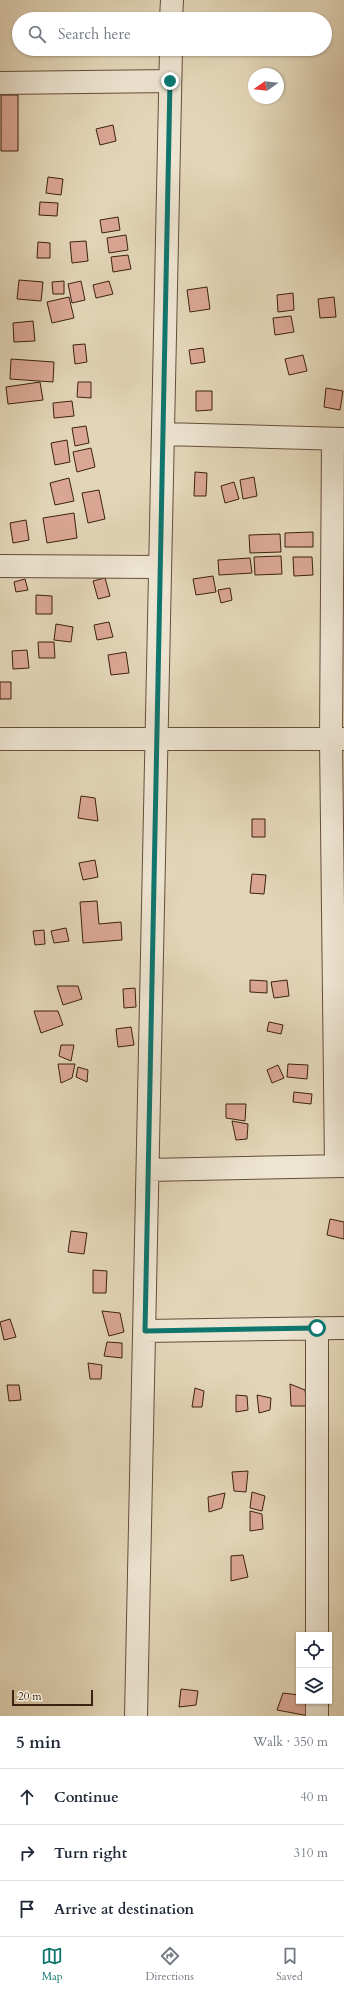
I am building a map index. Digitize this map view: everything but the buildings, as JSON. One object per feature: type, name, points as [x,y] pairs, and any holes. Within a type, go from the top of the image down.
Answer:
[{"type":"street","points":[[171,12],[172,0]]},
{"type":"street","points":[[136,1716],[171,56]]},
{"type":"street","points":[[0,83],[170,81]]},
{"type":"street","points":[[148,1170],[340,1166],[338,739],[339,439],[162,434]]},
{"type":"street","points":[[0,566],[159,567]]},
{"type":"street","points":[[0,739],[338,739]]},
{"type":"street","points":[[317,1328],[317,1632]]},
{"type":"street","points":[[145,1331],[344,1328]]},
{"type":"street","points":[[317,1704],[317,1716]]},
{"type":"route","points":[[170,81],[159,567],[145,1331],[317,1328]]}]
